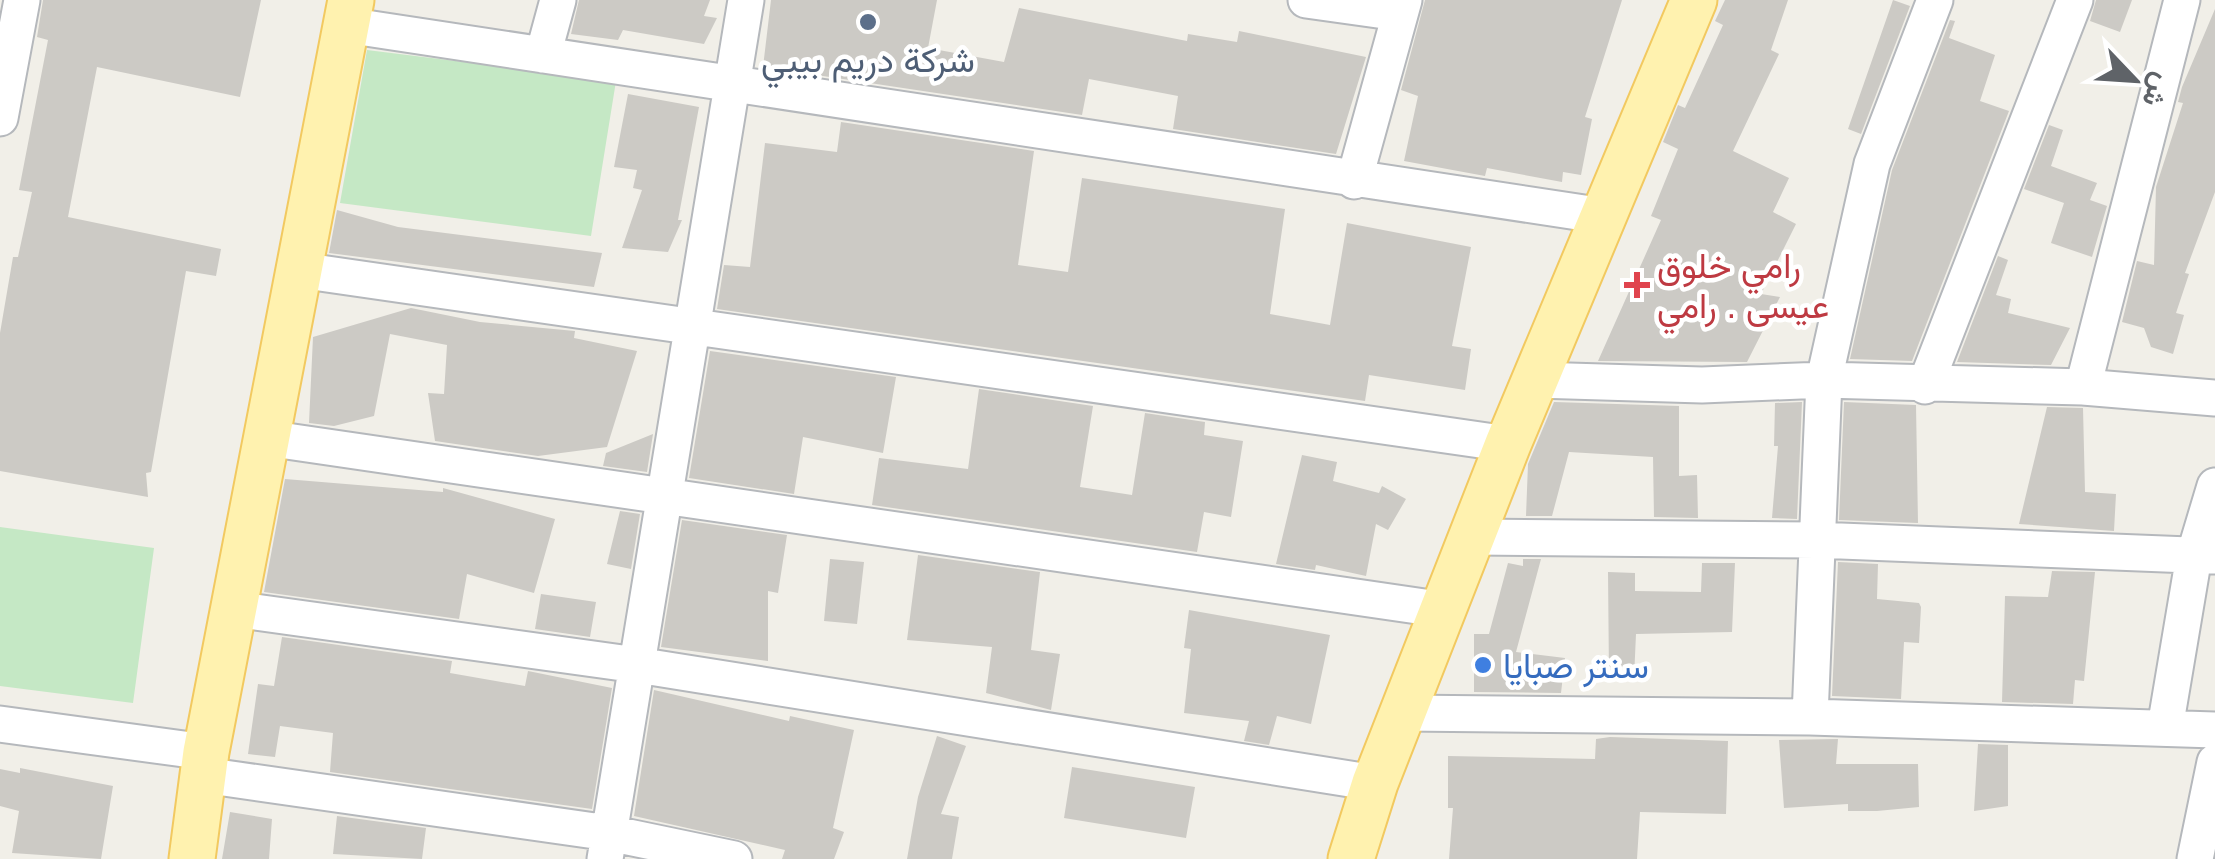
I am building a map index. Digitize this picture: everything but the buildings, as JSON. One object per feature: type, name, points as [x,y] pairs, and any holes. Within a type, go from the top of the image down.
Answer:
[{"type":"main road","points":[[1351,859],[1376,783],[1508,444],[1694,0]]},
{"type":"main road","points":[[192,859],[204,764],[348,12]]},
{"type":"street","points":[[0,118],[22,0]]},
{"type":"street","points":[[543,55],[558,0]]},
{"type":"street","points":[[607,846],[746,0]]},
{"type":"street","points":[[1306,0],[1401,7],[1354,181]]},
{"type":"street","points":[[1810,717],[1824,380],[1872,164],[1935,0]]},
{"type":"street","points":[[1925,386],[2075,0]]},
{"type":"street","points":[[2083,387],[2182,0]]},
{"type":"street","points":[[348,12],[543,55],[1604,216]]},
{"type":"street","points":[[299,270],[1508,444]]},
{"type":"street","points":[[1536,380],[1702,385],[1824,380],[1925,386],[2083,387],[2215,398]]},
{"type":"street","points":[[266,438],[1444,610]]},
{"type":"street","points":[[2165,728],[2204,556],[2215,486]]},
{"type":"street","points":[[1474,537],[1816,540],[2204,556]]},
{"type":"street","points":[[233,610],[637,665],[1376,783]]},
{"type":"street","points":[[1403,713],[1810,717],[2215,730]]},
{"type":"street","points":[[0,724],[607,846],[734,859]]},
{"type":"street","points":[[2202,857],[2215,762]]},
{"type":"green space","points":[[367,50],[616,81],[591,236],[340,203]]},
{"type":"green space","points":[[0,527],[154,548],[133,703],[0,686]]},
{"type":"place","name":"شركة دريم بيبي","points":[[868,22]]},
{"type":"place","name":"رامي خلوق عيسى . رامي","points":[[1637,285]]},
{"type":"place","name":"سنتر صبايا","points":[[1483,665]]}]
